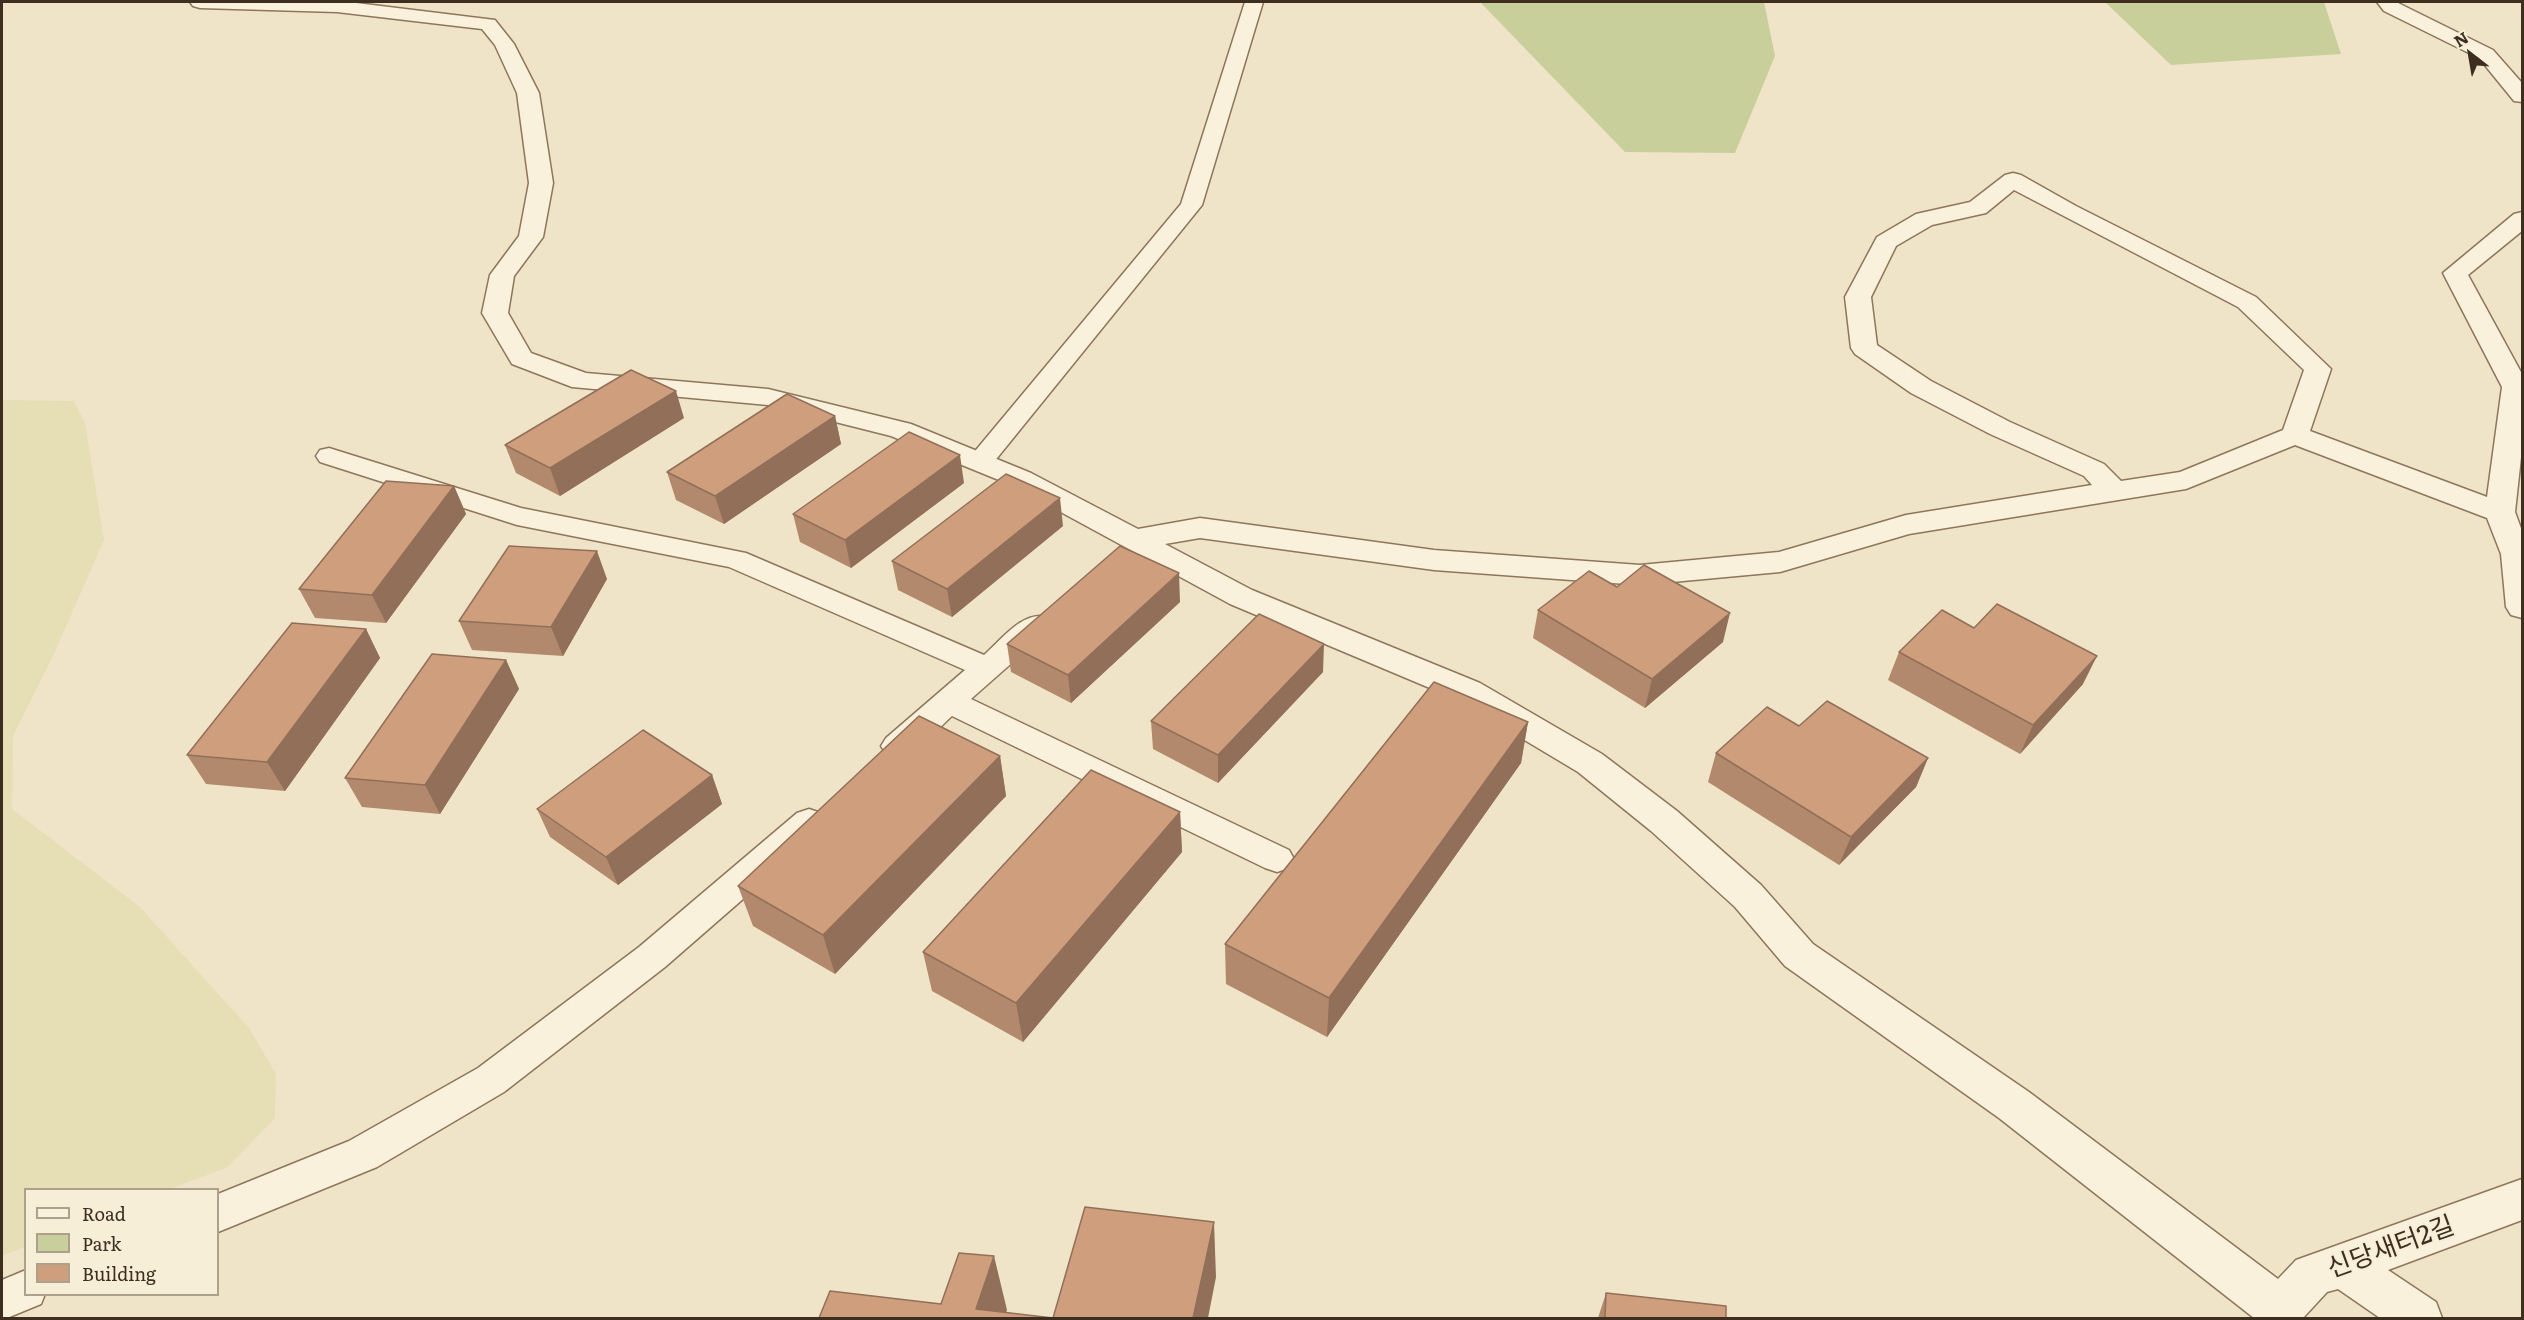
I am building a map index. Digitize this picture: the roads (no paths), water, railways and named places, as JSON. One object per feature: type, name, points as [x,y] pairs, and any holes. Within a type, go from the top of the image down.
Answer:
[{"type":"street","points":[[200,2],[337,6],[488,24],[504,44],[528,93],[541,183],[531,237],[502,275],[495,313],[520,358],[582,381],[768,397],[901,430],[1021,478],[1241,597],[1468,691],[1590,763],[1664,820],[1748,896],[1799,955],[2014,1105],[2279,1314]]},
{"type":"street","points":[[2386,2],[2391,8],[2486,54],[2523,96]]},
{"type":"street","points":[[2115,491],[2094,470],[2000,428],[1921,387],[1864,348],[1858,297],[1886,242],[1924,219],[1978,208],[2013,180],[2068,211],[2247,302],[2318,369],[2295,435]]},
{"type":"street","points":[[2523,219],[2455,273],[2516,387],[2500,512],[2516,554],[2523,607]]},
{"type":"street","points":[[1136,539],[1200,528],[1434,560],[1640,575],[1780,562],[1906,525],[2186,480],[2295,435],[2500,512]]},
{"type":"street","name":"신당새터2길","points":[[2279,1314],[2312,1276],[2523,1200]]},
{"type":"street","points":[[2342,1266],[2420,1318]]},
{"type":"lane","points":[[980,462],[1191,205],[1254,2]]},
{"type":"lane","points":[[329,456],[517,516],[736,559],[987,668]]},
{"type":"lane","points":[[1110,562],[1136,539]]},
{"type":"lane","points":[[877,763],[1057,607]]},
{"type":"lane","points":[[949,701],[1277,859]]},
{"type":"lane","points":[[219,1213],[363,1154],[491,1080],[652,957],[832,802]]},
{"type":"lane","points":[[2,1300],[24,1291]]}]
